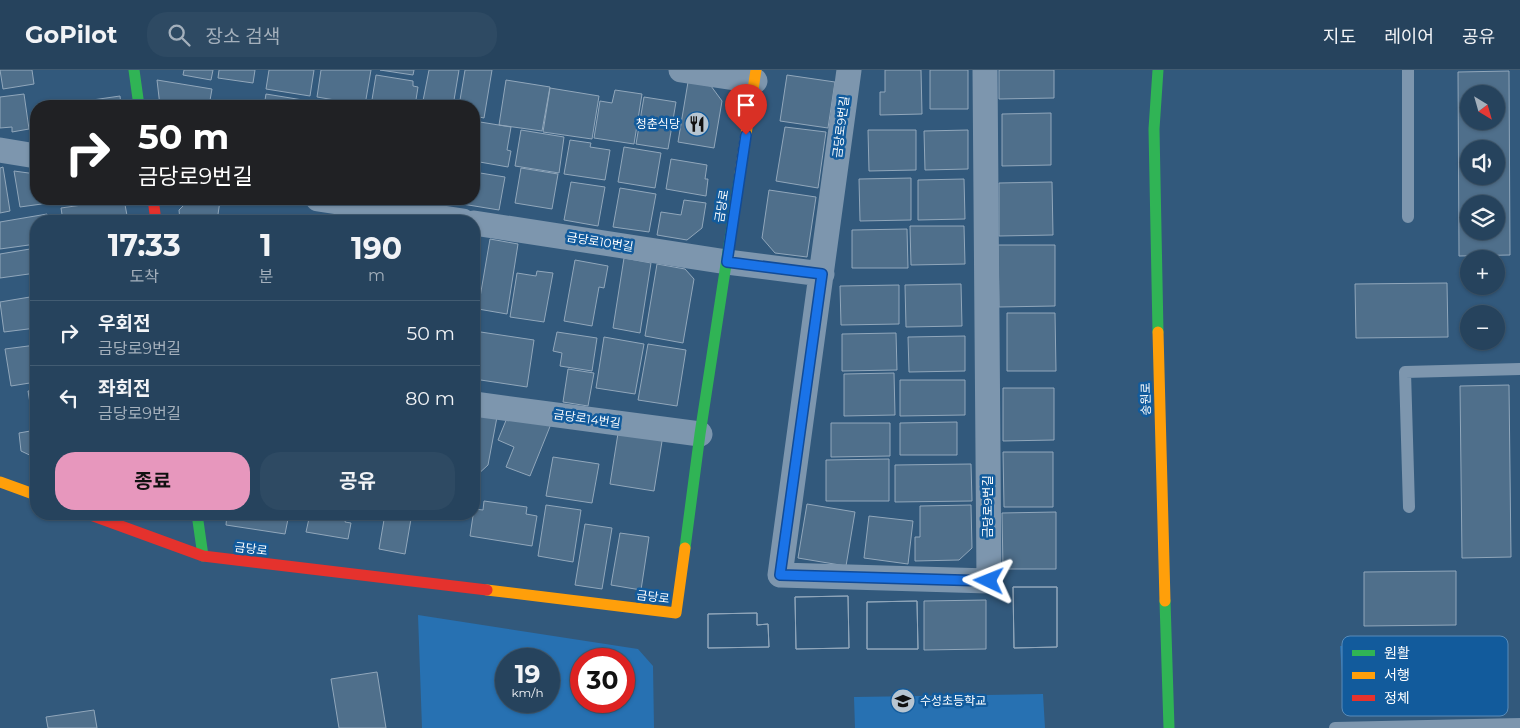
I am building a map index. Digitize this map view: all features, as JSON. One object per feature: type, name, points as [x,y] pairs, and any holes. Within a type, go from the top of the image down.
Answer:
[{"type":"street","points":[[134,70],[138,100]]},
{"type":"street","points":[[681,70],[755,75]]},
{"type":"street","name":"금당로9번길","points":[[849,70],[780,575],[989,581],[985,70]]},
{"type":"street","name":"송원로","points":[[1158,70],[1155,139],[1159,384],[1169,728]]},
{"type":"street","name":"금당로","points":[[105,520],[204,556],[676,613],[700,434],[755,75]]},
{"type":"street","points":[[0,150],[30,155]]},
{"type":"street","points":[[358,205],[423,215]]},
{"type":"street","name":"금당로10번길","points":[[480,224],[727,262]]},
{"type":"street","points":[[727,262],[822,274]]},
{"type":"street","name":"금당로14번길","points":[[480,405],[700,434]]},
{"type":"street","points":[[0,482],[30,493]]},
{"type":"street","points":[[198,520],[204,556]]},
{"type":"lane","points":[[1408,70],[1408,217]]},
{"type":"lane","points":[[1408,507],[1405,372],[1520,369]]},
{"type":"lane","points":[[1335,728],[1520,724]]},
{"type":"shaded area","points":[[418,615],[632,648],[570,648],[570,713],[635,713],[635,649],[638,649],[653,666],[654,728],[422,728]]},
{"type":"shaded area","points":[[1340,646],[1342,646],[1342,676]]},
{"type":"shaded area","points":[[1043,694],[1045,728],[855,728],[854,697]]},
{"type":"building","points":[[0,70],[32,70],[34,84],[3,89]]},
{"type":"building","points":[[184,70],[213,70],[211,80],[183,75]]},
{"type":"building","points":[[219,70],[255,70],[253,83],[218,78]]},
{"type":"building","points":[[269,70],[314,70],[310,96],[266,89]]},
{"type":"building","points":[[321,70],[371,70],[366,100],[335,100],[317,97]]},
{"type":"building","points":[[380,70],[414,70],[413,75]]},
{"type":"building","points":[[429,70],[459,70],[454,100],[423,100]]},
{"type":"building","points":[[465,70],[492,70],[484,118],[480,117],[480,100],[460,100]]},
{"type":"building","points":[[885,70],[921,70],[922,114],[880,115],[880,92],[885,92]]},
{"type":"building","points":[[930,70],[968,70],[968,109],[930,109]]},
{"type":"building","points":[[999,70],[1054,70],[1054,98],[999,99]]},
{"type":"building","points":[[1509,71],[1510,255],[1505,255],[1505,250],[1460,250],[1459,256],[1458,72]]},
{"type":"building","points":[[376,75],[413,81],[413,86],[418,87],[416,100],[372,100]]},
{"type":"building","points":[[787,75],[835,82],[828,128],[780,121]]},
{"type":"building","points":[[157,80],[212,89],[210,100],[159,100]]},
{"type":"building","points":[[506,80],[550,87],[542,131],[499,125]]},
{"type":"building","points":[[688,82],[711,86],[722,101],[714,148],[678,142]]},
{"type":"building","points":[[550,88],[599,96],[592,139],[543,132]]},
{"type":"building","points":[[615,90],[642,94],[634,144],[594,138],[600,101],[612,103]]},
{"type":"building","points":[[24,94],[29,129],[12,132],[12,127],[0,128],[0,97]]},
{"type":"building","points":[[266,94],[303,100],[265,100]]},
{"type":"building","points":[[120,96],[120,100],[92,100]]},
{"type":"building","points":[[644,97],[676,102],[668,149],[636,144]]},
{"type":"building","points":[[1051,113],[1051,165],[1002,166],[1002,114]]},
{"type":"building","points":[[480,122],[511,127],[507,150],[511,151],[508,167],[480,162]]},
{"type":"building","points":[[785,127],[826,132],[818,188],[776,181]]},
{"type":"building","points":[[521,130],[564,137],[559,173],[515,166]]},
{"type":"building","points":[[868,130],[916,130],[916,170],[869,171]]},
{"type":"building","points":[[968,130],[968,169],[925,170],[924,131]]},
{"type":"building","points":[[570,140],[591,143],[590,147],[610,150],[605,180],[564,174]]},
{"type":"building","points":[[624,147],[661,153],[655,188],[618,182]]},
{"type":"building","points":[[671,159],[707,165],[705,179],[708,179],[706,196],[666,189]]},
{"type":"building","points":[[3,167],[10,211],[0,213],[0,168]]},
{"type":"building","points":[[521,168],[558,174],[552,209],[515,203]]},
{"type":"building","points":[[14,171],[30,173],[30,205],[34,205],[20,207]]},
{"type":"building","points":[[480,173],[505,177],[499,210],[468,205],[480,205]]},
{"type":"building","points":[[911,178],[911,220],[860,221],[859,179]]},
{"type":"building","points":[[964,179],[965,219],[918,220],[918,180]]},
{"type":"building","points":[[571,182],[605,187],[598,226],[564,220]]},
{"type":"building","points":[[1052,182],[1053,235],[999,236],[999,183]]},
{"type":"building","points":[[620,188],[656,194],[649,232],[613,227]]},
{"type":"building","points":[[769,190],[816,197],[807,257],[775,253],[762,238]]},
{"type":"building","points":[[684,200],[706,203],[702,228],[687,240],[657,235],[661,212],[681,215]]},
{"type":"building","points":[[82,205],[125,205],[127,215],[62,215],[61,208]]},
{"type":"building","points":[[184,205],[219,205],[218,215],[179,215],[179,210]]},
{"type":"building","points":[[30,217],[30,245],[0,249],[0,222]]},
{"type":"building","points":[[910,226],[964,226],[965,264],[911,265]]},
{"type":"building","points":[[907,229],[908,268],[852,268],[852,230]]},
{"type":"building","points":[[490,239],[518,244],[507,314],[480,309],[480,297]]},
{"type":"building","points":[[998,245],[1055,245],[1055,306],[999,307]]},
{"type":"building","points":[[30,249],[30,274],[0,278],[0,254]]},
{"type":"building","points":[[624,258],[651,263],[640,333],[613,328]]},
{"type":"building","points":[[575,260],[608,266],[604,288],[599,287],[592,326],[564,321]]},
{"type":"building","points":[[657,264],[685,269],[694,279],[683,343],[645,336]]},
{"type":"building","points":[[537,271],[553,273],[544,322],[510,317],[517,273],[536,276]]},
{"type":"building","points":[[1447,283],[1448,337],[1356,338],[1355,284]]},
{"type":"building","points":[[961,284],[962,326],[906,327],[905,285]]},
{"type":"building","points":[[899,285],[899,324],[841,325],[840,286]]},
{"type":"building","points":[[30,297],[30,329],[4,332],[0,302]]},
{"type":"building","points":[[1007,313],[1055,313],[1056,371],[1007,371]]},
{"type":"building","points":[[480,332],[534,340],[527,387],[480,380]]},
{"type":"building","points":[[557,332],[597,338],[592,371],[560,366],[562,353],[553,351]]},
{"type":"building","points":[[896,333],[897,370],[842,371],[842,334]]},
{"type":"building","points":[[965,336],[965,371],[909,372],[908,337]]},
{"type":"building","points":[[604,337],[644,344],[635,394],[596,388]]},
{"type":"building","points":[[648,344],[686,350],[677,406],[638,400]]},
{"type":"building","points":[[30,346],[30,383],[11,386],[5,349]]},
{"type":"building","points":[[568,369],[594,373],[588,406],[563,402]]},
{"type":"building","points":[[894,373],[895,415],[844,416],[844,374]]},
{"type":"building","points":[[900,380],[965,380],[965,415],[900,416]]},
{"type":"building","points":[[1509,385],[1511,557],[1462,558],[1460,386]]},
{"type":"building","points":[[1003,388],[1054,388],[1054,440],[1003,441]]},
{"type":"building","points":[[509,413],[551,424],[530,476],[506,467],[514,447],[498,440]]},
{"type":"building","points":[[480,414],[497,417],[488,465],[480,472]]},
{"type":"building","points":[[957,422],[957,455],[900,455],[900,423]]},
{"type":"building","points":[[831,423],[890,423],[890,456],[831,457]]},
{"type":"building","points":[[619,427],[663,435],[654,491],[610,484]]},
{"type":"building","points":[[30,431],[30,455],[21,451],[19,433]]},
{"type":"building","points":[[1003,452],[1053,452],[1053,507],[1004,507]]},
{"type":"building","points":[[553,457],[599,464],[592,503],[546,496]]},
{"type":"building","points":[[889,459],[889,501],[826,501],[826,460]]},
{"type":"building","points":[[971,464],[972,501],[895,502],[895,465]]},
{"type":"building","points":[[484,501],[527,507],[526,514],[537,516],[532,546],[470,536],[472,520],[480,520],[480,510],[483,510]]},
{"type":"building","points":[[807,504],[855,512],[846,566],[798,558]]},
{"type":"building","points":[[546,505],[581,510],[573,562],[538,556]]},
{"type":"building","points":[[971,505],[972,548],[959,560],[915,561],[915,537],[920,537],[920,506]]},
{"type":"building","points":[[1056,512],[1056,569],[1003,569],[1002,513]]},
{"type":"building","points":[[869,516],[913,521],[908,564],[864,558]]},
{"type":"building","points":[[226,520],[288,520],[285,534],[226,525]]},
{"type":"building","points":[[309,520],[346,520],[345,522],[351,523],[348,539],[306,532]]},
{"type":"building","points":[[384,520],[411,520],[405,554],[379,549]]},
{"type":"building","points":[[585,524],[612,528],[602,589],[575,585]]},
{"type":"building","points":[[620,533],[649,537],[641,590],[611,585]]},
{"type":"building","points":[[1456,571],[1456,625],[1364,626],[1364,572]]},
{"type":"building","points":[[1013,587],[1057,587],[1057,647],[1014,648]]},
{"type":"building","points":[[1013,587],[1057,587],[1057,647],[1014,648]]},
{"type":"building","points":[[848,596],[849,648],[796,649],[795,597]]},
{"type":"building","points":[[848,596],[849,648],[796,649],[795,597]]},
{"type":"building","points":[[986,600],[986,649],[924,650],[924,601]]},
{"type":"building","points":[[917,601],[918,649],[867,649],[867,602]]},
{"type":"building","points":[[917,601],[918,649],[867,649],[867,602]]},
{"type":"building","points":[[757,613],[757,625],[768,624],[769,647],[708,648],[708,614]]},
{"type":"building","points":[[757,613],[757,625],[768,624],[769,647],[708,648],[708,614]]},
{"type":"building","points":[[377,672],[386,728],[339,728],[331,679]]},
{"type":"building","points":[[94,710],[97,728],[48,728],[46,717]]},
{"type":"traffic: fast","points":[[134,70],[138,100]]},
{"type":"traffic: fast","points":[[1158,70],[1154,129],[1158,332]]},
{"type":"traffic: fast","points":[[685,548],[700,434],[740,173]]},
{"type":"traffic: fast","points":[[198,520],[203,556]]},
{"type":"traffic: fast","points":[[1165,601],[1169,728]]},
{"type":"traffic: slow","points":[[740,173],[756,70]]},
{"type":"traffic: slow","points":[[1158,332],[1165,601]]},
{"type":"traffic: slow","points":[[0,482],[30,493]]},
{"type":"traffic: slow","points":[[487,590],[676,613],[685,548]]},
{"type":"traffic: jam","points":[[154,205],[155,215]]},
{"type":"traffic: jam","points":[[104,520],[203,556],[487,590]]},
{"type":"place","name":"청춘식당","points":[[697,124]]},
{"type":"place","name":"수성초등학교","points":[[903,701]]},
{"type":"route","points":[[746,135],[727,262],[822,274],[780,575],[989,581]]}]
